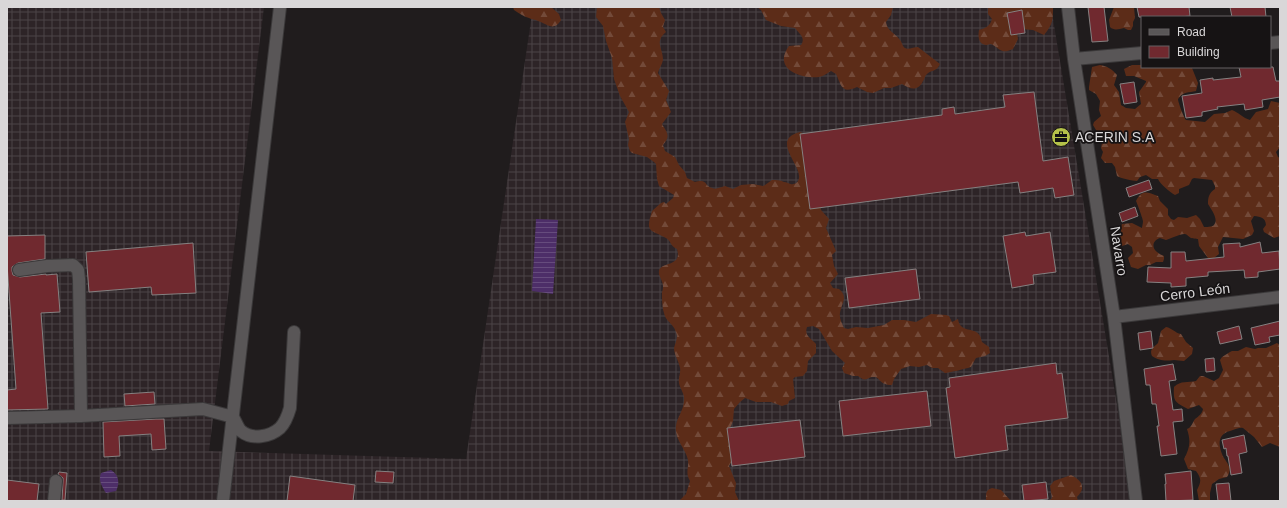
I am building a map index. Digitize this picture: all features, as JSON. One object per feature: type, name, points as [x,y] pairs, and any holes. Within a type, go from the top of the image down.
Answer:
[{"type":"street","points":[[223,501],[280,7]]},
{"type":"street","name":"Navarro","points":[[1068,7],[1074,59],[1114,317],[1136,501]]},
{"type":"street","points":[[1074,59],[1141,53]]},
{"type":"street","points":[[19,270],[47,266],[73,265],[78,270],[81,416]]},
{"type":"street","name":"Cerro León","points":[[1114,317],[1280,297]]},
{"type":"street","points":[[7,418],[81,416],[203,409],[233,417],[240,430],[249,436],[266,436],[280,428],[290,408],[294,332]]},
{"type":"street","points":[[54,501],[56,481]]},
{"type":"shaded area","points":[[7,7],[264,7],[209,451],[466,459],[533,7],[1051,7],[1133,501],[7,501]]},
{"type":"shaded area","points":[[536,219],[558,220],[553,294],[532,291]]},
{"type":"shaded area","points":[[111,470],[116,474],[118,485],[116,491],[106,493],[101,483],[100,476],[101,473]]},
{"type":"green space","points":[[513,7],[551,7],[559,14],[561,20],[556,26],[550,26],[523,16],[514,10]]},
{"type":"green space","points":[[597,7],[659,7],[665,20],[663,27],[666,32],[660,39],[663,60],[658,73],[669,91],[666,100],[671,112],[662,124],[668,136],[663,145],[665,151],[675,157],[685,172],[687,178],[695,182],[702,181],[714,189],[725,186],[733,189],[741,185],[753,184],[763,186],[772,180],[780,180],[795,184],[798,181],[799,175],[787,148],[787,141],[791,136],[800,132],[805,134],[814,193],[821,210],[829,219],[826,228],[836,251],[832,255],[834,266],[838,274],[830,283],[833,288],[839,289],[844,295],[840,315],[844,328],[868,328],[884,325],[892,320],[916,322],[931,314],[946,315],[949,316],[952,322],[958,319],[959,324],[962,327],[978,333],[982,342],[989,347],[990,353],[976,358],[971,367],[947,373],[938,368],[932,368],[927,365],[919,367],[910,366],[901,369],[892,385],[888,385],[876,377],[865,379],[844,373],[842,368],[845,363],[832,351],[819,329],[813,326],[807,327],[806,333],[808,337],[816,344],[816,353],[808,361],[807,371],[803,376],[795,377],[793,379],[795,398],[789,401],[788,404],[782,406],[771,402],[756,402],[745,398],[734,409],[733,421],[728,433],[734,457],[729,466],[736,483],[735,492],[739,501],[679,501],[686,494],[690,481],[687,473],[687,456],[678,440],[676,431],[676,426],[684,404],[684,398],[679,383],[679,363],[674,351],[677,336],[674,328],[664,313],[662,300],[663,284],[659,274],[659,270],[662,267],[673,262],[678,255],[677,249],[673,247],[666,238],[649,227],[652,211],[661,203],[664,202],[666,204],[673,198],[674,195],[659,186],[656,164],[654,162],[647,157],[632,153],[630,151],[625,122],[629,112],[620,96],[614,79],[612,58],[603,26],[596,17]]},
{"type":"green space","points":[[757,7],[893,7],[891,15],[886,22],[890,30],[901,41],[903,46],[906,49],[918,47],[940,64],[937,69],[926,75],[919,87],[916,88],[911,88],[902,84],[891,88],[884,88],[873,93],[857,87],[848,90],[842,87],[836,74],[831,71],[821,77],[812,77],[797,74],[791,71],[786,66],[784,61],[785,54],[789,46],[801,45],[803,40],[801,36],[795,28],[781,26],[766,20],[761,10]]},
{"type":"green space","points":[[988,7],[1053,7],[1053,19],[1044,35],[1033,30],[1021,29],[1017,33],[1018,39],[1013,49],[1004,51],[992,44],[983,44],[979,39],[979,30],[987,26],[992,19],[988,14]]},
{"type":"green space","points":[[1114,7],[1134,7],[1135,18],[1131,30],[1124,28],[1115,29],[1110,27],[1109,20]]},
{"type":"green space","points":[[1100,65],[1113,71],[1117,75],[1114,85],[1119,92],[1121,105],[1126,108],[1135,109],[1141,104],[1139,92],[1146,81],[1134,76],[1126,76],[1124,69],[1132,65],[1141,65],[1141,68],[1192,68],[1198,83],[1196,91],[1184,93],[1178,99],[1186,120],[1205,122],[1214,114],[1225,113],[1232,110],[1250,120],[1256,112],[1268,109],[1271,101],[1280,103],[1280,147],[1276,152],[1280,158],[1280,236],[1274,238],[1264,232],[1263,229],[1266,225],[1265,220],[1261,217],[1254,216],[1251,221],[1254,231],[1252,235],[1243,239],[1223,237],[1218,247],[1219,254],[1214,258],[1208,258],[1199,246],[1198,239],[1191,238],[1186,234],[1183,234],[1166,240],[1160,238],[1154,242],[1153,246],[1155,250],[1164,256],[1163,262],[1156,262],[1138,269],[1131,267],[1128,258],[1133,253],[1132,247],[1128,244],[1122,246],[1118,243],[1117,238],[1121,235],[1122,224],[1132,223],[1142,228],[1143,220],[1136,201],[1140,195],[1145,192],[1158,196],[1160,201],[1168,209],[1168,215],[1171,219],[1174,220],[1178,217],[1187,218],[1196,215],[1204,227],[1209,227],[1214,225],[1216,220],[1208,204],[1209,195],[1215,189],[1215,186],[1212,180],[1194,178],[1189,185],[1179,189],[1179,193],[1175,195],[1158,179],[1152,179],[1146,175],[1140,177],[1137,181],[1117,176],[1115,167],[1112,163],[1105,163],[1101,158],[1103,152],[1101,148],[1103,138],[1099,135],[1093,125],[1094,122],[1101,116],[1099,110],[1100,101],[1096,94],[1089,90],[1092,67]]},
{"type":"green space","points":[[1166,327],[1181,334],[1186,342],[1193,348],[1192,354],[1184,361],[1163,360],[1152,356],[1152,350],[1158,343],[1161,331]]},
{"type":"green space","points":[[1277,343],[1280,345],[1280,447],[1270,443],[1262,447],[1254,437],[1243,428],[1238,428],[1223,434],[1220,440],[1220,447],[1229,467],[1229,473],[1227,477],[1219,479],[1212,484],[1210,501],[1199,501],[1197,490],[1200,483],[1200,478],[1196,471],[1188,469],[1184,459],[1188,451],[1189,444],[1187,429],[1201,414],[1203,409],[1199,405],[1188,409],[1178,403],[1174,396],[1174,387],[1182,383],[1196,381],[1200,376],[1214,381],[1219,378],[1223,370],[1220,360],[1232,351],[1238,351],[1246,347],[1255,349],[1266,348]]},
{"type":"green space","points":[[1071,475],[1078,479],[1082,484],[1082,490],[1077,497],[1078,501],[1049,501],[1052,498],[1050,486],[1054,481]]},
{"type":"green space","points":[[992,488],[1001,490],[1011,501],[986,501],[987,491]]},
{"type":"building","points":[[1088,7],[1104,7],[1108,41],[1092,42]]},
{"type":"building","points":[[1137,7],[1189,7],[1190,16],[1141,16],[1139,17]]},
{"type":"building","points":[[1230,7],[1265,7],[1266,16],[1232,16]]},
{"type":"building","points":[[1022,10],[1025,33],[1011,35],[1007,13]]},
{"type":"building","points":[[1273,67],[1276,81],[1280,81],[1280,97],[1262,100],[1263,107],[1245,110],[1244,104],[1217,107],[1218,109],[1202,112],[1202,116],[1186,118],[1182,96],[1202,93],[1200,80],[1241,77],[1239,68]]},
{"type":"building","points":[[1134,82],[1137,102],[1124,104],[1120,84]]},
{"type":"building","points":[[1034,92],[1043,161],[1068,157],[1074,195],[1055,198],[1053,188],[1020,193],[1018,182],[810,209],[800,134],[942,115],[942,109],[954,107],[955,114],[1005,107],[1003,95]]},
{"type":"building","points":[[1149,180],[1152,189],[1129,197],[1126,188]]},
{"type":"building","points":[[1135,207],[1138,216],[1122,222],[1119,213]]},
{"type":"building","points":[[1025,232],[1026,236],[1050,232],[1056,272],[1033,275],[1034,284],[1012,288],[1003,236]]},
{"type":"building","points":[[45,235],[45,259],[18,263],[12,267],[12,271],[13,275],[20,277],[57,274],[60,312],[41,313],[48,409],[7,410],[7,390],[16,389],[7,264],[7,236]]},
{"type":"building","points":[[1260,242],[1262,253],[1279,251],[1280,269],[1258,272],[1258,277],[1245,278],[1244,270],[1208,272],[1208,276],[1186,278],[1186,286],[1171,287],[1171,283],[1147,282],[1148,267],[1171,268],[1171,252],[1185,252],[1186,261],[1224,257],[1223,244],[1240,243],[1240,247]]},
{"type":"building","points":[[193,243],[196,293],[152,295],[151,287],[89,292],[86,252]]},
{"type":"building","points":[[916,269],[920,299],[849,308],[845,278]]},
{"type":"building","points":[[1280,321],[1280,335],[1269,337],[1270,342],[1255,345],[1251,328]]},
{"type":"building","points":[[1239,326],[1242,339],[1220,344],[1217,332]]},
{"type":"building","points":[[1151,331],[1153,348],[1140,350],[1138,333]]},
{"type":"building","points":[[1214,358],[1215,371],[1206,372],[1205,359]]},
{"type":"building","points":[[1056,363],[1057,374],[1062,373],[1068,418],[1005,426],[1008,450],[955,458],[946,388],[950,387],[949,378]]},
{"type":"building","points":[[1173,364],[1176,380],[1169,381],[1173,410],[1182,409],[1183,421],[1173,422],[1177,454],[1161,456],[1156,404],[1152,404],[1150,385],[1146,385],[1144,369]]},
{"type":"building","points":[[927,391],[931,426],[843,436],[839,401]]},
{"type":"building","points":[[154,392],[155,404],[125,406],[124,394]]},
{"type":"building","points":[[164,419],[166,449],[152,450],[151,434],[119,436],[120,456],[104,457],[103,422]]},
{"type":"building","points":[[800,420],[805,457],[732,466],[727,428]]},
{"type":"building","points":[[1244,435],[1247,452],[1239,454],[1242,473],[1231,475],[1226,448],[1224,449],[1222,440]]},
{"type":"building","points":[[376,471],[394,472],[393,483],[375,482]]},
{"type":"building","points":[[1191,471],[1193,500],[1166,501],[1165,474]]},
{"type":"building","points":[[59,472],[67,473],[65,500],[62,500],[63,478],[58,474]]},
{"type":"building","points":[[290,476],[355,485],[353,501],[287,501]]},
{"type":"building","points":[[7,480],[39,484],[37,501],[7,501]]},
{"type":"building","points":[[1046,482],[1048,499],[1024,501],[1022,485]]},
{"type":"building","points":[[1229,483],[1231,501],[1218,501],[1216,484]]},
{"type":"place","name":"ACERIN S.A","points":[[1061,137]]}]
